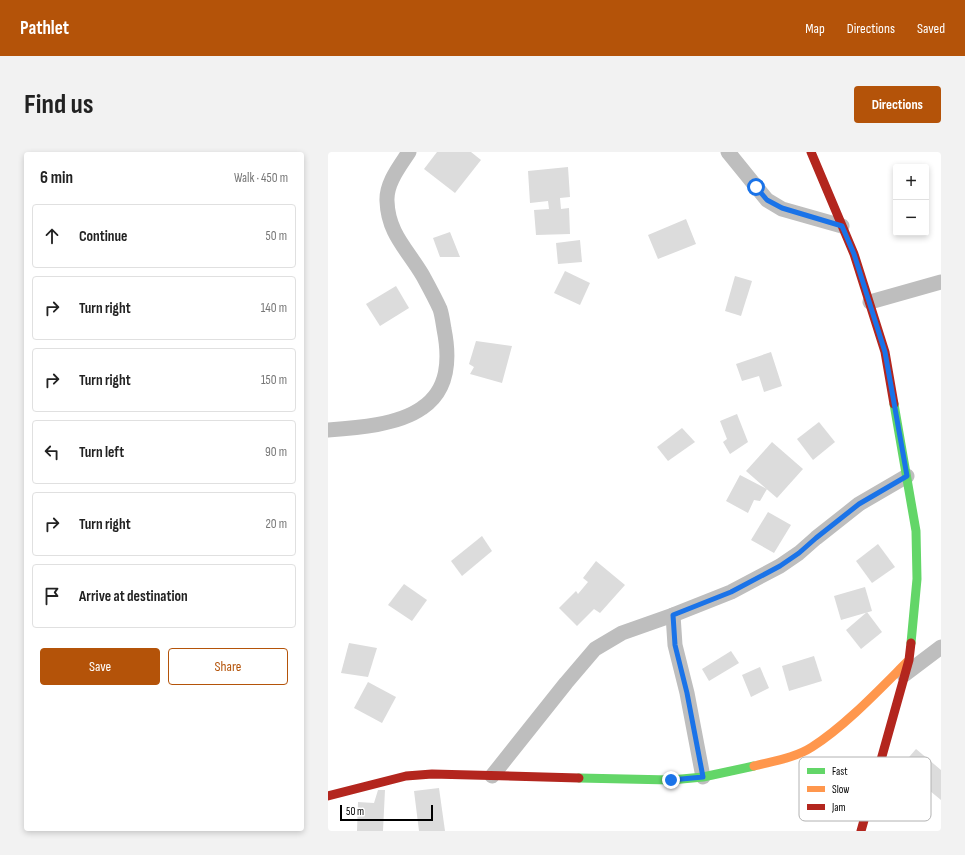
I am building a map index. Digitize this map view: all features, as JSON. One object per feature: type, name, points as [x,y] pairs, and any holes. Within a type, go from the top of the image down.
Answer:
[{"type":"street","points":[[328,430],[376,424],[402,418],[421,409],[431,401],[438,393],[443,382],[448,348],[440,310],[422,275],[400,244],[392,227],[387,200],[389,188],[395,173],[409,152]]},
{"type":"street","points":[[728,152],[767,200],[782,208],[842,226]]},
{"type":"street","points":[[811,152],[854,254],[885,352],[916,532],[917,579],[909,660],[881,757]]},
{"type":"street","points":[[870,302],[941,282]]},
{"type":"street","points":[[492,776],[594,650],[622,633],[731,592],[780,566],[799,553],[859,504],[907,476]]},
{"type":"street","points":[[673,615],[675,645],[687,693],[703,777]]},
{"type":"street","points":[[904,675],[941,647]]},
{"type":"street","points":[[328,796],[406,776],[432,774],[671,780],[703,777],[788,758],[811,748],[835,730],[874,695],[909,660]]},
{"type":"street","points":[[861,831],[864,821]]},
{"type":"building","points":[[437,152],[471,152],[481,160],[455,193],[424,169]]},
{"type":"building","points":[[568,167],[570,197],[560,198],[561,209],[569,208],[570,234],[536,235],[534,210],[549,209],[548,201],[530,203],[528,171]]},
{"type":"building","points":[[686,219],[696,244],[658,259],[648,235]]},
{"type":"building","points":[[450,232],[460,257],[440,257],[433,238]]},
{"type":"building","points":[[580,240],[582,262],[558,264],[556,243]]},
{"type":"building","points":[[565,271],[590,283],[580,305],[554,293]]},
{"type":"building","points":[[735,276],[752,281],[741,316],[725,311]]},
{"type":"building","points":[[396,286],[409,308],[380,326],[366,304]]},
{"type":"building","points":[[476,341],[512,346],[502,383],[470,374],[474,367],[469,364]]},
{"type":"building","points":[[771,352],[782,386],[764,392],[759,376],[742,381],[736,364]]},
{"type":"building","points":[[737,414],[748,442],[730,454],[723,442],[727,439],[720,421]]},
{"type":"building","points":[[819,422],[835,442],[813,460],[797,439]]},
{"type":"building","points":[[682,428],[695,442],[668,461],[657,447]]},
{"type":"building","points":[[772,442],[803,469],[777,498],[746,471]]},
{"type":"building","points":[[740,475],[767,489],[760,501],[754,500],[748,513],[726,501]]},
{"type":"building","points":[[768,512],[791,525],[774,553],[751,540]]},
{"type":"building","points":[[482,536],[492,551],[462,576],[451,561]]},
{"type":"building","points":[[878,544],[895,567],[872,583],[856,561]]},
{"type":"building","points":[[596,561],[625,585],[600,613],[594,609],[577,626],[559,608],[576,591],[578,594],[588,582],[583,578]]},
{"type":"building","points":[[404,584],[427,600],[412,621],[388,605]]},
{"type":"building","points":[[865,587],[872,611],[841,620],[834,596]]},
{"type":"building","points":[[867,612],[882,632],[861,649],[846,630]]},
{"type":"building","points":[[349,643],[377,648],[368,677],[341,673]]},
{"type":"building","points":[[731,651],[739,663],[709,681],[702,669]]},
{"type":"building","points":[[814,656],[822,681],[789,691],[782,666]]},
{"type":"building","points":[[760,667],[769,688],[751,697],[742,675]]},
{"type":"building","points":[[368,682],[396,697],[382,723],[354,708]]},
{"type":"building","points":[[916,749],[926,757],[909,757]]},
{"type":"building","points":[[931,762],[941,770],[941,800],[931,792]]},
{"type":"building","points":[[439,788],[445,831],[419,831],[414,791]]},
{"type":"building","points":[[378,790],[385,790],[383,831],[357,831],[358,802],[374,803]]},
{"type":"traffic: fast","points":[[894,404],[916,531],[917,579],[911,643]]},
{"type":"traffic: fast","points":[[579,778],[671,780],[703,777],[754,766]]},
{"type":"traffic: slow","points":[[754,766],[791,757],[812,747],[837,729],[907,662]]},
{"type":"traffic: jam","points":[[811,152],[854,254],[885,352],[894,404]]},
{"type":"traffic: jam","points":[[882,757],[909,660],[911,643]]},
{"type":"traffic: jam","points":[[328,796],[406,776],[432,774],[579,778]]},
{"type":"traffic: jam","points":[[861,831],[864,821]]},
{"type":"route","points":[[671,780],[703,777],[687,693],[675,645],[673,615],[731,592],[780,566],[799,553],[859,504],[907,476],[885,352],[854,254],[842,226],[782,208],[767,200],[756,187]]}]
